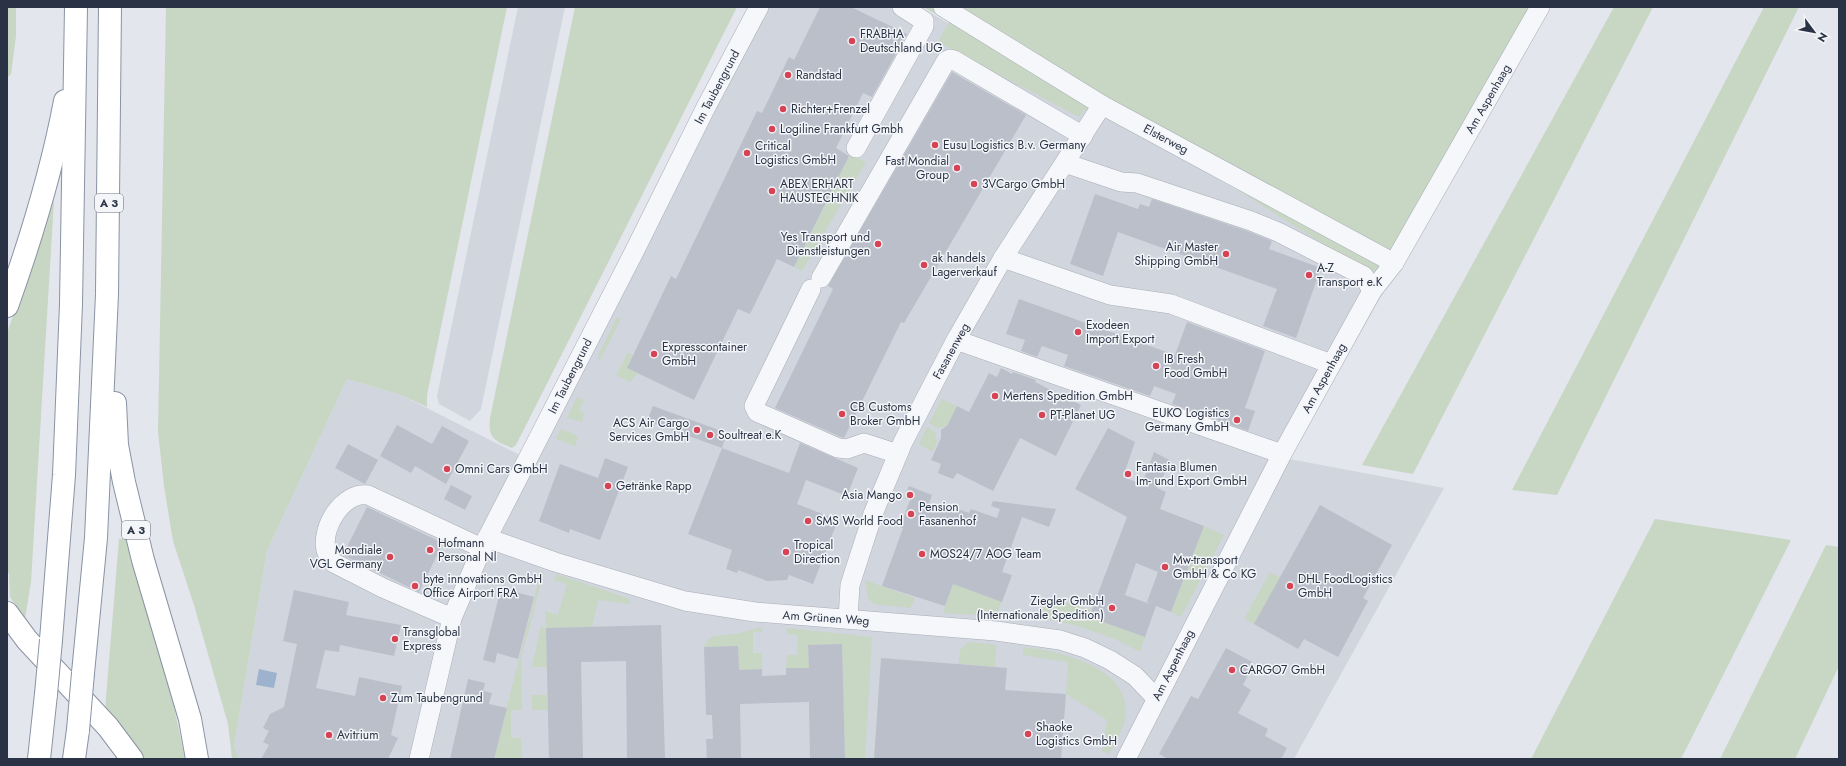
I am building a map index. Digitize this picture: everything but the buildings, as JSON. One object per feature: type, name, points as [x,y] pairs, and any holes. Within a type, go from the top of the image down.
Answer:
[{"type":"highway","points":[[39,759],[51,640],[64,474],[71,311],[76,7]]},
{"type":"highway","name":"A 3","points":[[74,759],[96,538],[108,294],[110,7]]},
{"type":"highway","points":[[7,306],[25,254],[60,127],[76,40]]},
{"type":"highway","name":"A 3","points":[[108,294],[117,445],[124,482],[145,566],[190,719],[198,759]]},
{"type":"highway","points":[[7,613],[27,640],[108,727],[132,759]]},
{"type":"street","name":"Im Taubengrund","points":[[419,759],[452,618],[484,543],[633,254],[706,107],[759,7]]},
{"type":"street","points":[[856,148],[924,26],[924,22],[921,18],[902,7]]},
{"type":"street","name":"Elsterweg","points":[[943,7],[1102,105],[1394,263]]},
{"type":"street","name":"Am Aspenhaag","points":[[1126,759],[1282,454],[1331,364],[1372,291],[1394,263],[1540,7]]},
{"type":"street","points":[[898,454],[864,443],[847,449],[838,448],[755,410],[754,406],[816,284],[946,61],[950,59],[954,60],[1083,136]]},
{"type":"street","name":"Fasanenweg","points":[[848,619],[850,585],[873,514],[898,454],[956,340],[1003,258],[1102,105]]},
{"type":"street","points":[[1065,163],[1121,182],[1137,183],[1251,221],[1278,232],[1364,276],[1372,291]]},
{"type":"street","points":[[1003,258],[1110,295],[1171,304],[1331,364]]},
{"type":"street","points":[[956,340],[1282,454]]},
{"type":"street","name":"Am Grünen Weg","points":[[452,618],[383,588],[334,563],[328,557],[325,550],[326,537],[331,521],[336,512],[349,499],[362,494],[368,495],[484,543],[555,562],[685,601],[755,612],[1010,633],[1060,640],[1085,648],[1110,660],[1135,676],[1156,698]]},
{"type":"shaded area","points":[[518,7],[565,7],[481,409],[470,421],[439,404],[437,396]]},
{"type":"shaded area","points":[[759,7],[920,7],[1391,279],[1289,459],[1444,488],[1294,759],[237,759],[234,745],[267,551],[347,379],[401,395],[528,459]]},
{"type":"green space","points":[[7,7],[16,7],[16,36],[11,74],[7,78]]},
{"type":"green space","points":[[166,7],[507,7],[427,395],[427,407],[401,395],[347,379],[267,551],[234,745],[238,759],[232,759],[228,724],[194,605],[173,541],[164,486],[158,432]]},
{"type":"green space","points":[[575,7],[737,7],[516,445],[512,448],[497,441],[491,434],[490,418]]},
{"type":"green space","points":[[923,7],[1534,7],[1383,268],[1368,272],[1164,144],[1095,103],[1089,112],[1084,110],[1079,117],[938,42],[949,22]]},
{"type":"green space","points":[[1614,7],[1653,7],[1413,474],[1362,465]]},
{"type":"green space","points":[[1764,7],[1799,7],[1557,495],[1512,490]]},
{"type":"green space","points":[[850,155],[866,162],[802,271],[794,267]]},
{"type":"green space","points":[[54,200],[31,582],[25,619],[10,597],[9,573],[7,573],[7,333]]},
{"type":"green space","points":[[617,317],[621,319],[600,360],[597,358]]},
{"type":"green space","points":[[628,353],[633,355],[627,368],[638,373],[630,382],[616,375]]},
{"type":"green space","points":[[577,397],[584,400],[579,410],[584,413],[582,422],[567,418]]},
{"type":"green space","points":[[942,399],[957,406],[947,427],[937,428],[929,423]]},
{"type":"green space","points":[[927,427],[935,432],[937,443],[932,452],[919,444]]},
{"type":"green space","points":[[561,429],[578,436],[575,446],[556,439]]},
{"type":"green space","points":[[1655,519],[1791,540],[1681,759],[1531,759]]},
{"type":"green space","points":[[1204,526],[1224,535],[1181,617],[1171,612]]},
{"type":"green space","points":[[127,538],[166,669],[185,759],[143,759],[134,745],[105,710],[119,539]]},
{"type":"green space","points":[[1826,545],[1839,547],[1839,666],[1795,759],[1720,759]]},
{"type":"green space","points":[[541,571],[544,572],[521,659],[522,710],[511,710],[511,738],[521,738],[522,759],[494,759]]},
{"type":"green space","points":[[1270,572],[1281,578],[1254,624],[1244,619]]},
{"type":"green space","points":[[557,574],[630,599],[629,604],[598,600],[592,627],[546,628],[545,611],[558,615],[567,584],[554,580]]},
{"type":"green space","points":[[865,580],[915,598],[910,608],[875,604],[868,599]]},
{"type":"green space","points":[[953,584],[1002,602],[995,616],[943,613]]},
{"type":"green space","points":[[1050,599],[1092,610],[1089,617],[1145,637],[1140,652],[1115,639],[1075,625],[1041,618],[1043,607]]},
{"type":"green space","points":[[541,626],[546,628],[547,667],[532,667]]},
{"type":"green space","points":[[762,627],[762,632],[753,632],[753,653],[762,653],[762,669],[739,670],[738,646],[704,647],[707,641],[713,636],[735,634]]},
{"type":"green space","points":[[787,628],[872,637],[865,759],[845,759],[842,644],[808,645],[809,668],[786,668],[787,655],[797,655],[798,635],[787,634]]},
{"type":"green space","points":[[969,642],[996,645],[995,667],[959,664],[960,650]]},
{"type":"green space","points":[[1024,647],[1055,652],[1072,657],[1103,672],[1115,683],[1123,696],[1126,717],[1109,754],[1102,751],[1107,720],[1066,694],[1068,662],[1023,655]]},
{"type":"green space","points":[[532,695],[547,695],[548,710],[532,710]]},
{"type":"water","points":[[259,669],[277,673],[274,688],[256,685]]},
{"type":"place","name":"FRABHA Deutschland UG","points":[[852,41]]},
{"type":"place","name":"Randstad","points":[[788,75]]},
{"type":"place","name":"Richter+Frenzel","points":[[783,109]]},
{"type":"place","name":"Logiline Frankfurt Gmbh","points":[[772,129]]},
{"type":"place","name":"Eusu Logistics B.v. Germany","points":[[935,145]]},
{"type":"place","name":"Critical Logistics GmbH","points":[[747,153]]},
{"type":"place","name":"Fast Mondial Group","points":[[957,168]]},
{"type":"place","name":"3VCargo GmbH","points":[[974,184]]},
{"type":"place","name":"ABEX ERHART HAUSTECHNIK","points":[[772,191]]},
{"type":"place","name":"Yes Transport und Dienstleistungen","points":[[878,244]]},
{"type":"place","name":"Air Master Shipping GmbH","points":[[1226,254]]},
{"type":"place","name":"ak handels Lagerverkauf","points":[[924,265]]},
{"type":"place","name":"A-Z Transport e.K","points":[[1309,275]]},
{"type":"place","name":"Exodeen Import Export","points":[[1078,332]]},
{"type":"place","name":"Expresscontainer GmbH","points":[[654,354]]},
{"type":"place","name":"IB Fresh Food GmbH","points":[[1156,366]]},
{"type":"place","name":"Mertens Spedition GmbH","points":[[995,396]]},
{"type":"place","name":"CB Customs Broker GmbH","points":[[842,414]]},
{"type":"place","name":"PT-Planet UG","points":[[1042,415]]},
{"type":"place","name":"EUKO Logistics Germany GmbH","points":[[1237,420]]},
{"type":"place","name":"ACS Air Cargo Services GmbH","points":[[697,430]]},
{"type":"place","name":"Soultreat e.K","points":[[710,435]]},
{"type":"place","name":"Omni Cars GmbH","points":[[447,469]]},
{"type":"place","name":"Fantasia Blumen Im- und Export GmbH","points":[[1128,474]]},
{"type":"place","name":"Getränke Rapp","points":[[608,486]]},
{"type":"place","name":"Asia Mango","points":[[910,495]]},
{"type":"place","name":"Pension Fasanenhof","points":[[911,514]]},
{"type":"place","name":"SMS World Food","points":[[808,521]]},
{"type":"place","name":"Hofmann Personal Nl","points":[[430,550]]},
{"type":"place","name":"Tropical Direction","points":[[786,552]]},
{"type":"place","name":"MOS24/7 AOG Team","points":[[922,554]]},
{"type":"place","name":"Mondiale VGL Germany","points":[[390,557]]},
{"type":"place","name":"Mw-transport GmbH & Co KG","points":[[1165,567]]},
{"type":"place","name":"byte innovations GmbH Office Airport FRA","points":[[415,586]]},
{"type":"place","name":"DHL FoodLogistics GmbH","points":[[1290,586]]},
{"type":"place","name":"Ziegler GmbH (Internationale Spedition)","points":[[1112,608]]},
{"type":"place","name":"Transglobal Express","points":[[395,639]]},
{"type":"place","name":"CARGO7 GmbH","points":[[1232,670]]},
{"type":"place","name":"Zum Taubengrund","points":[[383,698]]},
{"type":"place","name":"Shaoke Logistics GmbH","points":[[1028,734]]},
{"type":"place","name":"Avitrium","points":[[329,735]]}]
